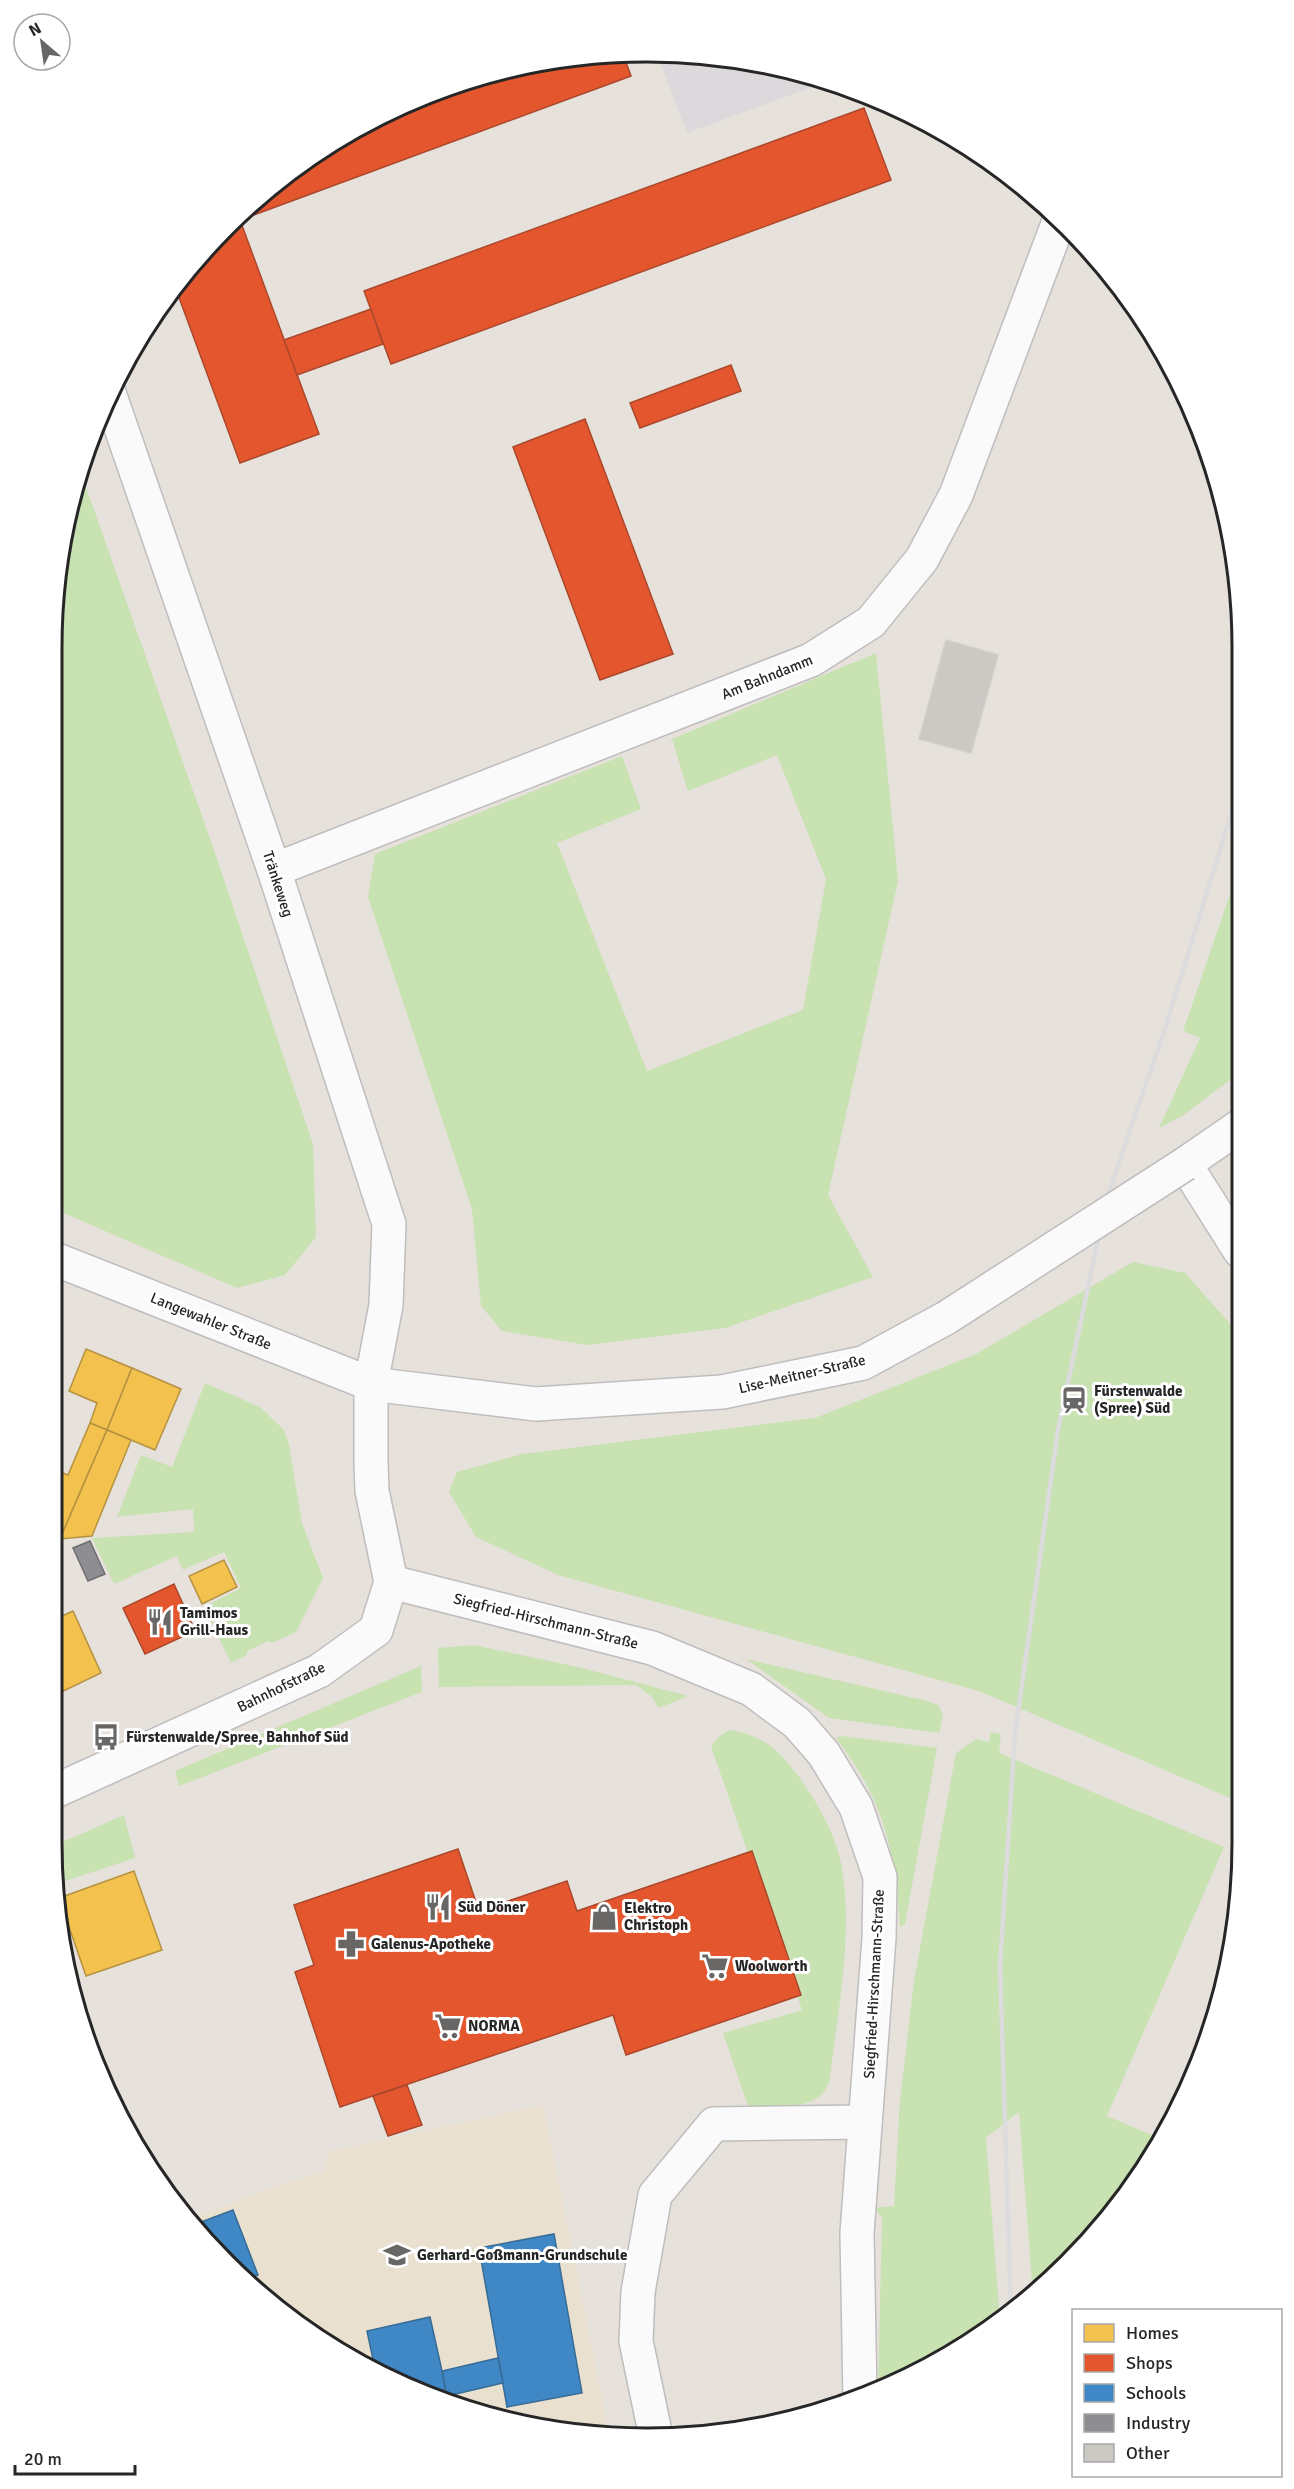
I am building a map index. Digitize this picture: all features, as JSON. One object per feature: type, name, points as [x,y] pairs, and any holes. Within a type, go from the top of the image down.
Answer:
[{"type":"street","name":"Am Bahndamm","points":[[274,870],[811,660],[871,622],[922,559],[956,495],[1056,229]]},
{"type":"street","name":"Tränkeweg","points":[[114,406],[274,870],[389,1224],[386,1305],[371,1384]]},
{"type":"street","name":"Lise-Meitner-Straße","points":[[371,1384],[536,1404],[722,1392],[863,1363],[946,1318],[1185,1164],[1232,1131]]},
{"type":"street","points":[[1185,1164],[1232,1238]]},
{"type":"street","name":"Langewahler Straße","points":[[62,1262],[371,1384]]},
{"type":"street","name":"Bahnhofstraße","points":[[62,1788],[319,1671],[376,1630],[391,1582],[372,1491],[371,1384]]},
{"type":"street","name":"Siegfried-Hirschmann-Straße","points":[[391,1582],[652,1648],[751,1689],[797,1723],[824,1754],[856,1808],[880,1877],[879,1938],[857,2233],[860,2387]]},
{"type":"street","points":[[654,2428],[636,2341],[638,2292],[655,2195],[714,2124],[865,2122]]},
{"type":"shaded area","points":[[661,62],[723,67],[761,73],[814,86],[687,133]]},
{"type":"shaded area","name":"Gerhard-Goßmann-Grundschule","points":[[543,2105],[608,2426],[533,2416],[495,2408],[423,2383],[388,2367],[354,2349],[291,2307],[233,2256],[197,2216],[267,2189],[324,2172],[330,2151]]},
{"type":"green space","points":[[85,484],[215,853],[313,1144],[316,1237],[285,1275],[237,1288],[62,1212],[63,609],[73,533]]},
{"type":"green space","points":[[876,653],[898,881],[828,1195],[873,1277],[725,1328],[587,1345],[502,1331],[481,1306],[472,1209],[368,897],[375,854],[622,756],[641,809],[557,843],[647,1071],[803,1010],[826,879],[777,755],[688,791],[672,739]]},
{"type":"green space","points":[[1232,888],[1232,1078],[1182,1116],[1159,1128],[1200,1038],[1183,1031]]},
{"type":"green space","points":[[1133,1262],[1185,1273],[1232,1326],[1232,1799],[979,1691],[558,1575],[476,1537],[449,1492],[457,1472],[522,1454],[815,1418],[976,1354]]},
{"type":"green space","points":[[205,1383],[260,1407],[284,1430],[289,1445],[302,1523],[323,1578],[296,1632],[247,1651],[247,1655],[231,1663],[204,1607],[241,1588],[224,1552],[183,1570],[177,1556],[114,1584],[92,1538],[194,1532],[193,1509],[117,1517],[141,1455],[172,1467]]},
{"type":"green space","points":[[474,1645],[582,1668],[688,1696],[659,1708],[651,1696],[636,1685],[439,1687],[438,1648]]},
{"type":"green space","points":[[746,1659],[938,1705],[943,1715],[939,1733],[829,1718]]},
{"type":"green space","points":[[421,1666],[422,1692],[179,1786],[175,1771]]},
{"type":"green space","points":[[729,1730],[761,1740],[777,1751],[791,1767],[824,1817],[841,1863],[845,1889],[845,1943],[830,2078],[826,2089],[818,2097],[796,2106],[748,2106],[723,2033],[802,2010],[711,1746]]},
{"type":"green space","points":[[991,1732],[1001,1734],[999,1753],[1224,1847],[1107,2116],[1153,2136],[1134,2167],[1087,2228],[1032,2283],[1019,2112],[986,2138],[999,2310],[940,2349],[878,2380],[882,2218],[874,2208],[894,2206],[900,2100],[914,1981],[956,1753],[976,1739],[989,1742]]},
{"type":"green space","points":[[841,1736],[937,1748],[905,1924],[900,1927],[895,1874],[884,1827],[866,1783],[836,1738]]},
{"type":"green space","points":[[124,1815],[135,1858],[63,1882],[62,1842]]},
{"type":"building: Homes","points":[[86,1349],[132,1368],[107,1430],[90,1423],[97,1403],[69,1391]]},
{"type":"building: Homes","points":[[132,1368],[181,1389],[155,1450],[107,1430]]},
{"type":"building: Homes","points":[[90,1423],[107,1430],[62,1534],[62,1475],[63,1473],[68,1475]]},
{"type":"building: Homes","points":[[107,1430],[131,1440],[92,1536],[62,1539]]},
{"type":"building: Homes","points":[[224,1560],[237,1587],[202,1604],[189,1576]]},
{"type":"building: Homes","points":[[73,1611],[101,1673],[62,1692],[62,1616]]},
{"type":"building: Homes","points":[[134,1871],[162,1950],[86,1976],[68,1924],[65,1896]]},
{"type":"building: Shops","points":[[626,63],[631,76],[252,216],[291,182],[322,160],[354,140],[423,106],[495,81],[571,67]]},
{"type":"building: Shops","points":[[864,108],[891,180],[391,364],[364,291]]},
{"type":"building: Shops","points":[[242,225],[319,434],[240,463],[178,296],[207,261]]},
{"type":"building: Shops","points":[[371,309],[383,344],[297,375],[284,340]]},
{"type":"building: Shops","points":[[731,365],[741,391],[640,428],[630,403]]},
{"type":"building: Shops","points":[[585,419],[673,654],[600,680],[513,447]]},
{"type":"building: Shops","points":[[174,1584],[195,1631],[145,1654],[123,1608]]},
{"type":"building: Shops","points":[[458,1849],[479,1911],[567,1881],[577,1911],[752,1851],[801,1995],[626,2055],[613,2015],[340,2107],[295,1972],[314,1965],[294,1905]]},
{"type":"building: Shops","points":[[407,2085],[422,2125],[388,2136],[373,2096]]},
{"type":"building: Schools","points":[[233,2210],[258,2275],[255,2276],[233,2256],[202,2222]]},
{"type":"building: Schools","points":[[554,2234],[582,2393],[507,2407],[479,2248]]},
{"type":"building: Schools","points":[[430,2317],[446,2391],[373,2359],[367,2331]]},
{"type":"building: Schools","points":[[498,2358],[503,2383],[454,2394],[446,2391],[442,2371]]},
{"type":"building: Industry","points":[[90,1541],[105,1574],[88,1581],[73,1548]]},
{"type":"building: Other","points":[[946,640],[998,655],[971,753],[919,739]]},
{"type":"railway","points":[[1011,2301],[1000,1966],[1015,1734],[1058,1430],[1107,1197],[1165,1029],[1232,811]]},
{"type":"place","name":"Fürstenwalde (Spree) Süd","points":[[1074,1400]]},
{"type":"place","name":"Tamimos Grill-Haus","points":[[160,1622]]},
{"type":"place","name":"Fürstenwalde/Spree, Bahnhof Süd","points":[[106,1737]]},
{"type":"place","name":"Süd Döner","points":[[438,1907]]},
{"type":"place","name":"Elektro Christoph","points":[[604,1917]]},
{"type":"place","name":"Galenus-Apotheke","points":[[351,1944]]},
{"type":"place","name":"Woolworth","points":[[715,1966]]},
{"type":"place","name":"NORMA","points":[[448,2026]]},
{"type":"place","name":"Gerhard-Goßmann-Grundschule","points":[[397,2255]]}]
